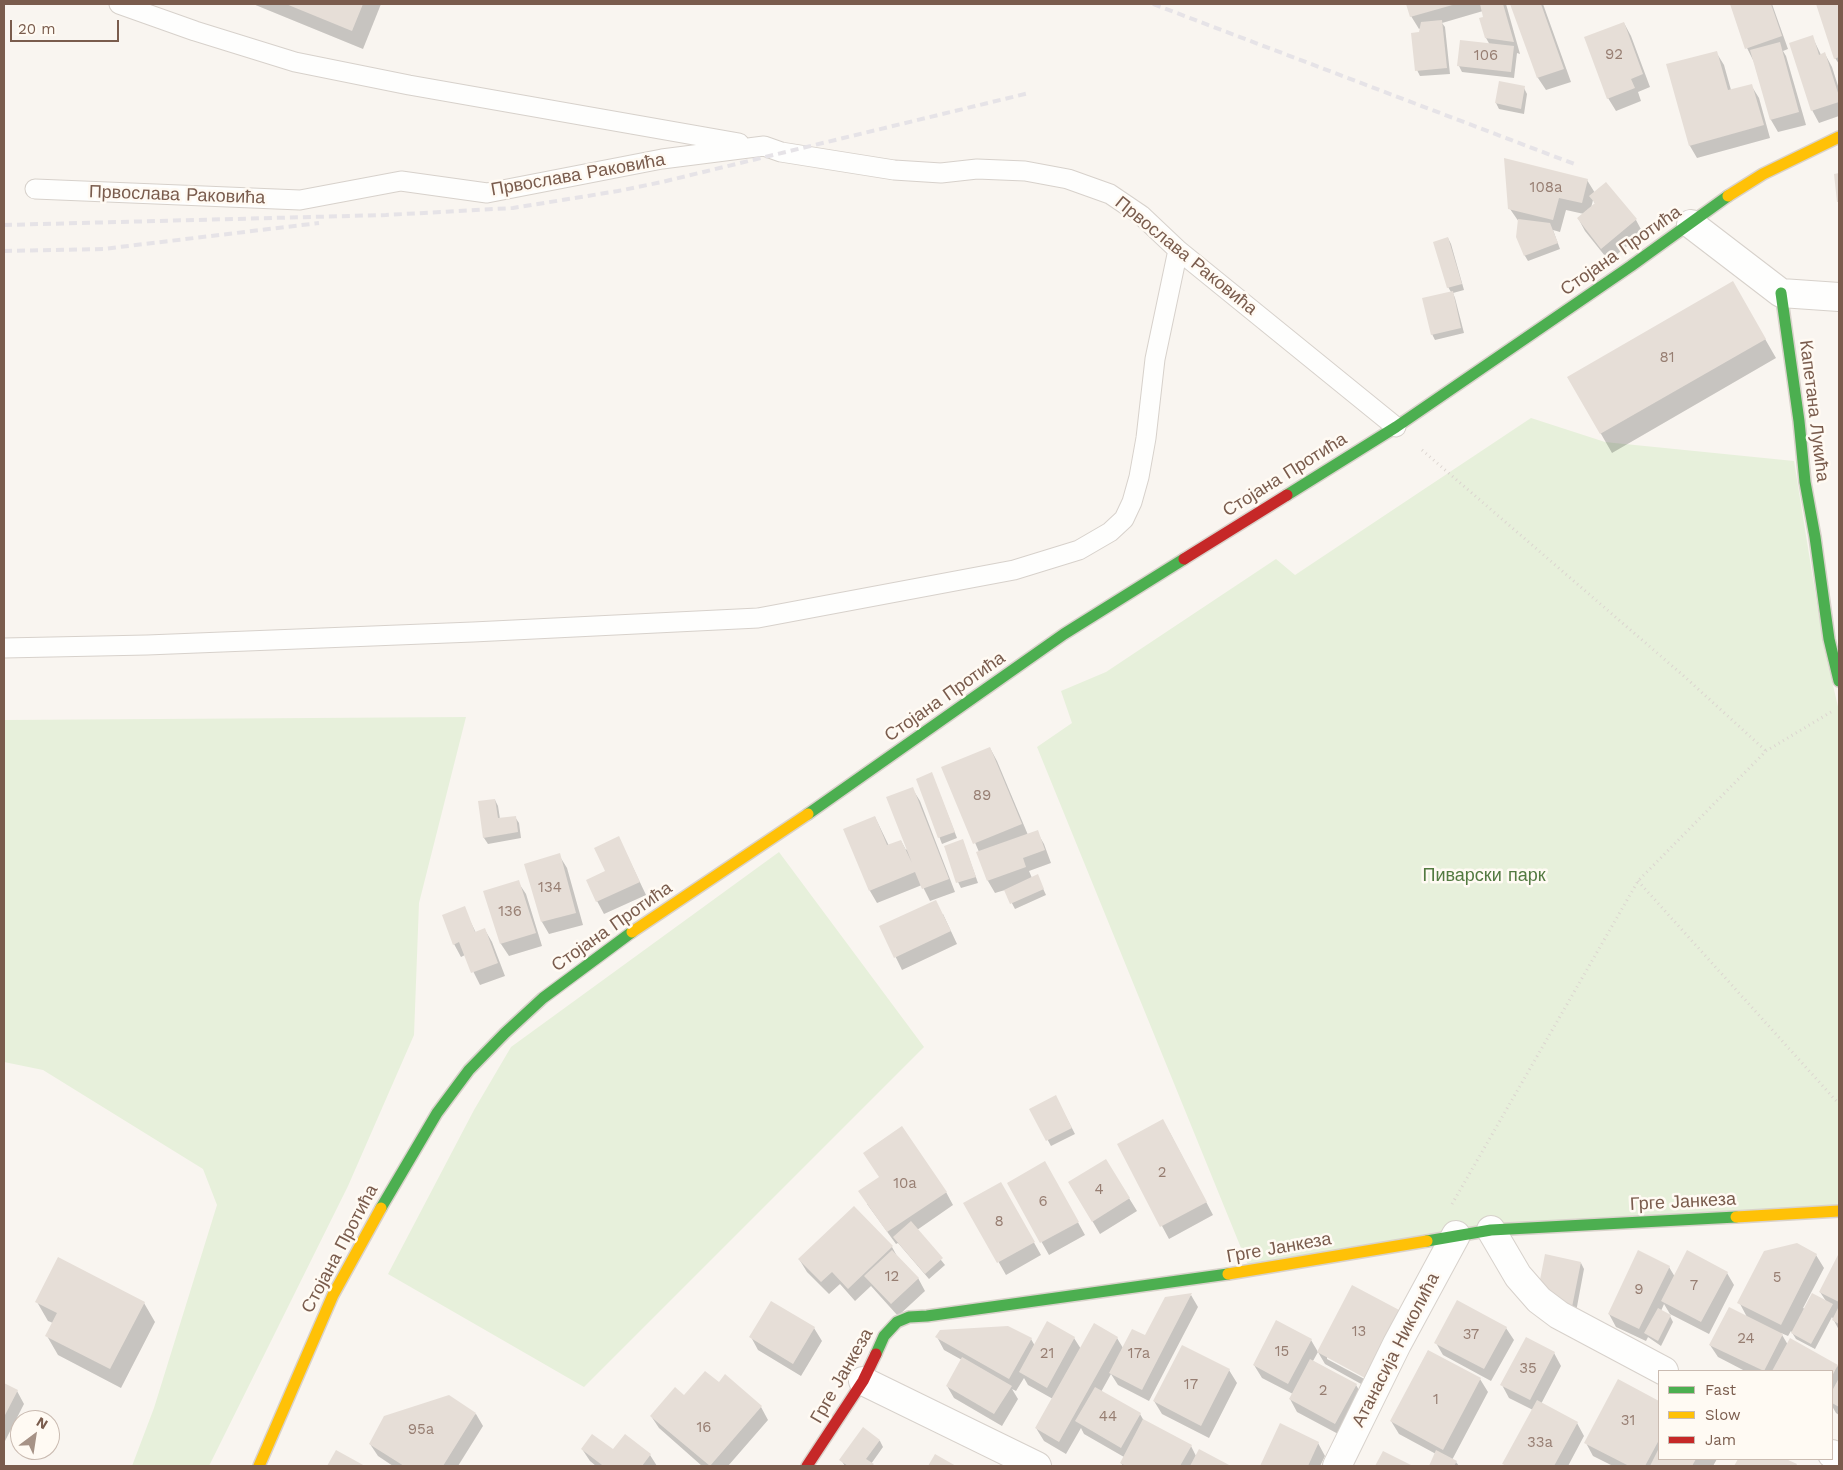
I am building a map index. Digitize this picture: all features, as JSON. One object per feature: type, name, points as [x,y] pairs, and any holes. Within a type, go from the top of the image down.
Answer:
[{"type":"main road","name":"Стојана Протића","points":[[259,1466],[329,1304],[354,1255],[400,1175],[437,1113],[470,1070],[530,1010],[573,975],[624,938],[838,794],[1064,634],[1396,427],[1691,224],[1716,204],[1764,174],[1839,137]]},
{"type":"main road","name":"Капетана Лукића","points":[[1781,293],[1799,421],[1805,482],[1815,537],[1829,639],[1839,681]]},
{"type":"main road","name":"Грге Јанкеза","points":[[807,1466],[863,1381],[884,1336],[897,1322],[909,1317],[1251,1272],[1491,1230],[1839,1211]]},
{"type":"street","points":[[1691,224],[1781,293],[1839,298]]},
{"type":"street","points":[[1491,1230],[1518,1276],[1539,1300],[1559,1315],[1662,1370]]},
{"type":"street","name":"Атанасија Николића","points":[[1337,1466],[1397,1344],[1444,1237]]},
{"type":"street","points":[[863,1381],[1037,1466]]},
{"type":"lane","name":"Првослава Раковића","points":[[119,4],[195,31],[295,62],[438,91],[764,146],[781,152],[894,170],[941,173],[977,169],[1025,171],[1068,179],[1110,194],[1141,215],[1178,250],[1396,427]]},
{"type":"lane","name":"Првослава Раковића","points":[[34,189],[300,200],[401,181],[486,193],[662,159],[764,146]]},
{"type":"lane","points":[[4,648],[147,645],[463,633],[758,618],[1014,570],[1078,550],[1110,532],[1124,519],[1132,502],[1146,438],[1155,359],[1178,250]]},
{"type":"path","points":[[1396,427],[1685,677],[1766,751]]},
{"type":"path","points":[[1444,1237],[1638,881],[1766,751],[1839,708]]},
{"type":"path","points":[[1638,881],[1839,1104]]},
{"type":"green space","name":"Пиварски парк","points":[[1531,418],[1605,442],[1794,461],[1824,647],[1839,711],[1839,1211],[1481,1232],[1250,1270],[1037,747],[1072,723],[1061,691],[1106,672],[1276,559],[1295,575]]},
{"type":"green space","points":[[466,717],[419,903],[414,1035],[348,1186],[209,1466],[132,1466],[154,1408],[217,1205],[203,1169],[43,1070],[4,1062],[4,720]]},
{"type":"green space","points":[[779,852],[924,1047],[584,1387],[388,1274],[474,1110],[511,1047]]},
{"type":"building","points":[[286,4],[363,4],[352,31]]},
{"type":"building","points":[[1406,4],[1456,4],[1410,17]]},
{"type":"building","points":[[1480,4],[1503,4],[1514,42],[1485,38],[1479,18],[1483,17]]},
{"type":"building","points":[[1510,4],[1541,4],[1564,69],[1537,78]]},
{"type":"building","points":[[1730,4],[1771,4],[1782,36],[1745,49]]},
{"type":"building","points":[[1816,4],[1839,4],[1839,57],[1834,59]]},
{"type":"building","points":[[1442,20],[1447,68],[1415,71],[1411,33],[1419,32],[1421,22]]},
{"type":"building","points":[[1624,22],[1643,74],[1631,79],[1635,88],[1607,99],[1584,37]]},
{"type":"building","points":[[1813,35],[1819,55],[1825,52],[1839,96],[1839,102],[1811,111],[1789,43]]},
{"type":"building","points":[[1460,40],[1514,46],[1511,72],[1457,66]]},
{"type":"building","points":[[1780,42],[1799,112],[1770,120],[1750,50]]},
{"type":"building","points":[[1717,51],[1728,90],[1752,84],[1764,125],[1689,146],[1666,64]]},
{"type":"building","points":[[1499,81],[1525,86],[1521,109],[1495,103]]},
{"type":"building","points":[[1504,158],[1588,179],[1582,203],[1559,198],[1553,220],[1508,209]]},
{"type":"building","points":[[1839,173],[1839,202],[1837,202],[1834,174]]},
{"type":"building","points":[[1606,182],[1637,219],[1601,249],[1577,218],[1595,203],[1589,196]]},
{"type":"building","points":[[1518,219],[1550,223],[1558,243],[1524,256],[1516,237]]},
{"type":"building","points":[[1448,237],[1462,284],[1447,288],[1433,242]]},
{"type":"building","points":[[1733,281],[1766,339],[1600,434],[1567,377]]},
{"type":"building","points":[[1453,291],[1461,328],[1431,335],[1422,298]]},
{"type":"building","points":[[990,747],[1022,824],[973,844],[941,767]]},
{"type":"building","points":[[932,772],[955,832],[938,838],[916,779]]},
{"type":"building","points":[[913,787],[949,879],[922,889],[915,872],[869,891],[843,829],[875,816],[887,845],[901,840],[912,863],[886,797]]},
{"type":"building","points":[[495,799],[498,818],[516,816],[518,832],[483,838],[478,801]]},
{"type":"building","points":[[1038,830],[1045,850],[1023,858],[1026,867],[987,881],[976,852]]},
{"type":"building","points":[[619,836],[640,882],[596,902],[586,880],[605,871],[594,848]]},
{"type":"building","points":[[963,839],[976,877],[956,883],[944,846]]},
{"type":"building","points":[[560,853],[576,913],[541,922],[524,864]]},
{"type":"building","points":[[1038,874],[1044,889],[1010,904],[1004,890]]},
{"type":"building","points":[[519,880],[536,933],[500,944],[483,891]]},
{"type":"building","points":[[936,900],[951,931],[894,958],[879,926]]},
{"type":"building","points":[[465,906],[475,932],[485,928],[498,963],[471,973],[459,942],[453,945],[442,915]]},
{"type":"building","points":[[1056,1095],[1072,1128],[1046,1141],[1029,1109]]},
{"type":"building","points":[[1163,1119],[1207,1202],[1160,1227],[1117,1144]]},
{"type":"building","points":[[902,1126],[947,1192],[887,1232],[858,1191],[879,1177],[863,1153]]},
{"type":"building","points":[[1106,1159],[1130,1198],[1092,1222],[1068,1182]]},
{"type":"building","points":[[1045,1161],[1079,1222],[1040,1243],[1007,1183]]},
{"type":"building","points":[[1001,1182],[1035,1242],[997,1263],[963,1203]]},
{"type":"building","points":[[854,1206],[893,1246],[848,1289],[832,1272],[821,1282],[798,1259]]},
{"type":"building","points":[[911,1221],[943,1258],[925,1274],[893,1237]]},
{"type":"building","points":[[1797,1243],[1817,1254],[1781,1325],[1737,1303],[1764,1251]]},
{"type":"building","points":[[892,1250],[919,1278],[891,1304],[864,1276]]},
{"type":"building","points":[[1638,1250],[1670,1266],[1639,1329],[1608,1314]]},
{"type":"building","points":[[1687,1250],[1728,1272],[1701,1322],[1661,1301]]},
{"type":"building","points":[[1839,1253],[1839,1302],[1819,1292]]},
{"type":"building","points":[[1545,1254],[1581,1262],[1572,1307],[1539,1285]]},
{"type":"building","points":[[58,1257],[145,1302],[110,1369],[45,1336],[57,1313],[35,1302]]},
{"type":"building","points":[[1352,1285],[1401,1311],[1365,1378],[1317,1352]]},
{"type":"building","points":[[1192,1293],[1142,1390],[1109,1373],[1132,1329],[1145,1335],[1165,1297]]},
{"type":"building","points":[[1812,1293],[1833,1304],[1811,1344],[1791,1333]]},
{"type":"building","points":[[1457,1300],[1507,1327],[1484,1369],[1434,1343]]},
{"type":"building","points":[[771,1301],[815,1327],[793,1364],[749,1337]]},
{"type":"building","points":[[1839,1306],[1839,1324],[1832,1320]]},
{"type":"building","points":[[1729,1307],[1783,1334],[1765,1370],[1709,1345]]},
{"type":"building","points":[[1658,1308],[1671,1315],[1658,1341],[1644,1333]]},
{"type":"building","points":[[1276,1320],[1312,1339],[1288,1384],[1253,1365]]},
{"type":"building","points":[[1047,1321],[1075,1337],[1047,1388],[1019,1372]]},
{"type":"building","points":[[1094,1323],[1118,1337],[1059,1442],[1035,1428]]},
{"type":"building","points":[[1008,1326],[1032,1338],[1009,1379],[935,1337],[940,1330]]},
{"type":"building","points":[[1526,1337],[1555,1352],[1530,1400],[1500,1385]]},
{"type":"building","points":[[1790,1338],[1838,1365],[1833,1374],[1833,1370],[1773,1370]]},
{"type":"building","points":[[1182,1345],[1230,1369],[1201,1426],[1153,1401]]},
{"type":"building","points":[[1428,1350],[1481,1378],[1443,1450],[1390,1421]]},
{"type":"building","points":[[962,1357],[1012,1386],[994,1414],[946,1386]]},
{"type":"building","points":[[1310,1359],[1357,1384],[1335,1424],[1289,1399]]},
{"type":"building","points":[[705,1371],[719,1382],[725,1374],[762,1406],[710,1466],[650,1416],[675,1387],[684,1395]]},
{"type":"building","points":[[1839,1378],[1839,1407],[1833,1404],[1833,1389]]},
{"type":"building","points":[[1618,1379],[1658,1400],[1658,1442],[1645,1466],[1629,1466],[1584,1443]]},
{"type":"building","points":[[4,1383],[18,1390],[4,1417]]},
{"type":"building","points":[[1095,1387],[1141,1413],[1121,1448],[1075,1421]]},
{"type":"building","points":[[449,1395],[476,1413],[443,1466],[404,1466],[369,1444],[384,1416]]},
{"type":"building","points":[[1537,1400],[1578,1422],[1554,1466],[1507,1466],[1502,1464]]},
{"type":"building","points":[[1143,1419],[1192,1445],[1180,1466],[1126,1466],[1120,1463]]},
{"type":"building","points":[[1280,1423],[1319,1442],[1308,1466],[1260,1466]]},
{"type":"building","points":[[863,1427],[880,1440],[866,1459],[874,1464],[872,1466],[848,1466],[839,1460]]},
{"type":"building","points":[[592,1434],[613,1449],[625,1434],[651,1454],[642,1466],[600,1466],[602,1465],[581,1449]]},
{"type":"building","points":[[1199,1449],[1231,1466],[1190,1466]]},
{"type":"building","points":[[336,1450],[365,1466],[327,1466]]},
{"type":"building","points":[[1436,1450],[1457,1461],[1454,1466],[1429,1466]]},
{"type":"building","points":[[1658,1450],[1658,1460],[1695,1460],[1692,1466],[1650,1466]]},
{"type":"building","points":[[1383,1451],[1413,1466],[1375,1466]]},
{"type":"building","points":[[935,1454],[956,1466],[928,1466]]},
{"type":"building","points":[[1737,1460],[1788,1460],[1797,1464],[1796,1466],[1734,1466]]},
{"type":"railway","points":[[1153,4],[1577,165]]},
{"type":"railway","points":[[4,225],[386,215],[513,208],[662,182],[1029,93]]},
{"type":"railway","points":[[4,251],[103,249],[319,223]]},
{"type":"traffic: fast","points":[[1287,495],[1396,427],[1631,266],[1728,196]]},
{"type":"traffic: fast","points":[[1781,293],[1799,421],[1805,482],[1815,537],[1829,639],[1839,681]]},
{"type":"traffic: fast","points":[[808,814],[1064,634],[1184,559]]},
{"type":"traffic: fast","points":[[381,1208],[437,1113],[469,1070],[543,998],[632,932]]},
{"type":"traffic: fast","points":[[1427,1241],[1491,1230],[1736,1217]]},
{"type":"traffic: fast","points":[[876,1354],[884,1336],[897,1322],[909,1317],[1228,1274]]},
{"type":"traffic: slow","points":[[1728,196],[1763,174],[1839,137]]},
{"type":"traffic: slow","points":[[632,932],[808,814]]},
{"type":"traffic: slow","points":[[259,1466],[333,1295],[381,1208]]},
{"type":"traffic: slow","points":[[1736,1217],[1839,1211]]},
{"type":"traffic: slow","points":[[1228,1274],[1427,1241]]},
{"type":"traffic: jam","points":[[1184,559],[1287,495]]},
{"type":"traffic: jam","points":[[807,1466],[863,1381],[876,1354]]}]
